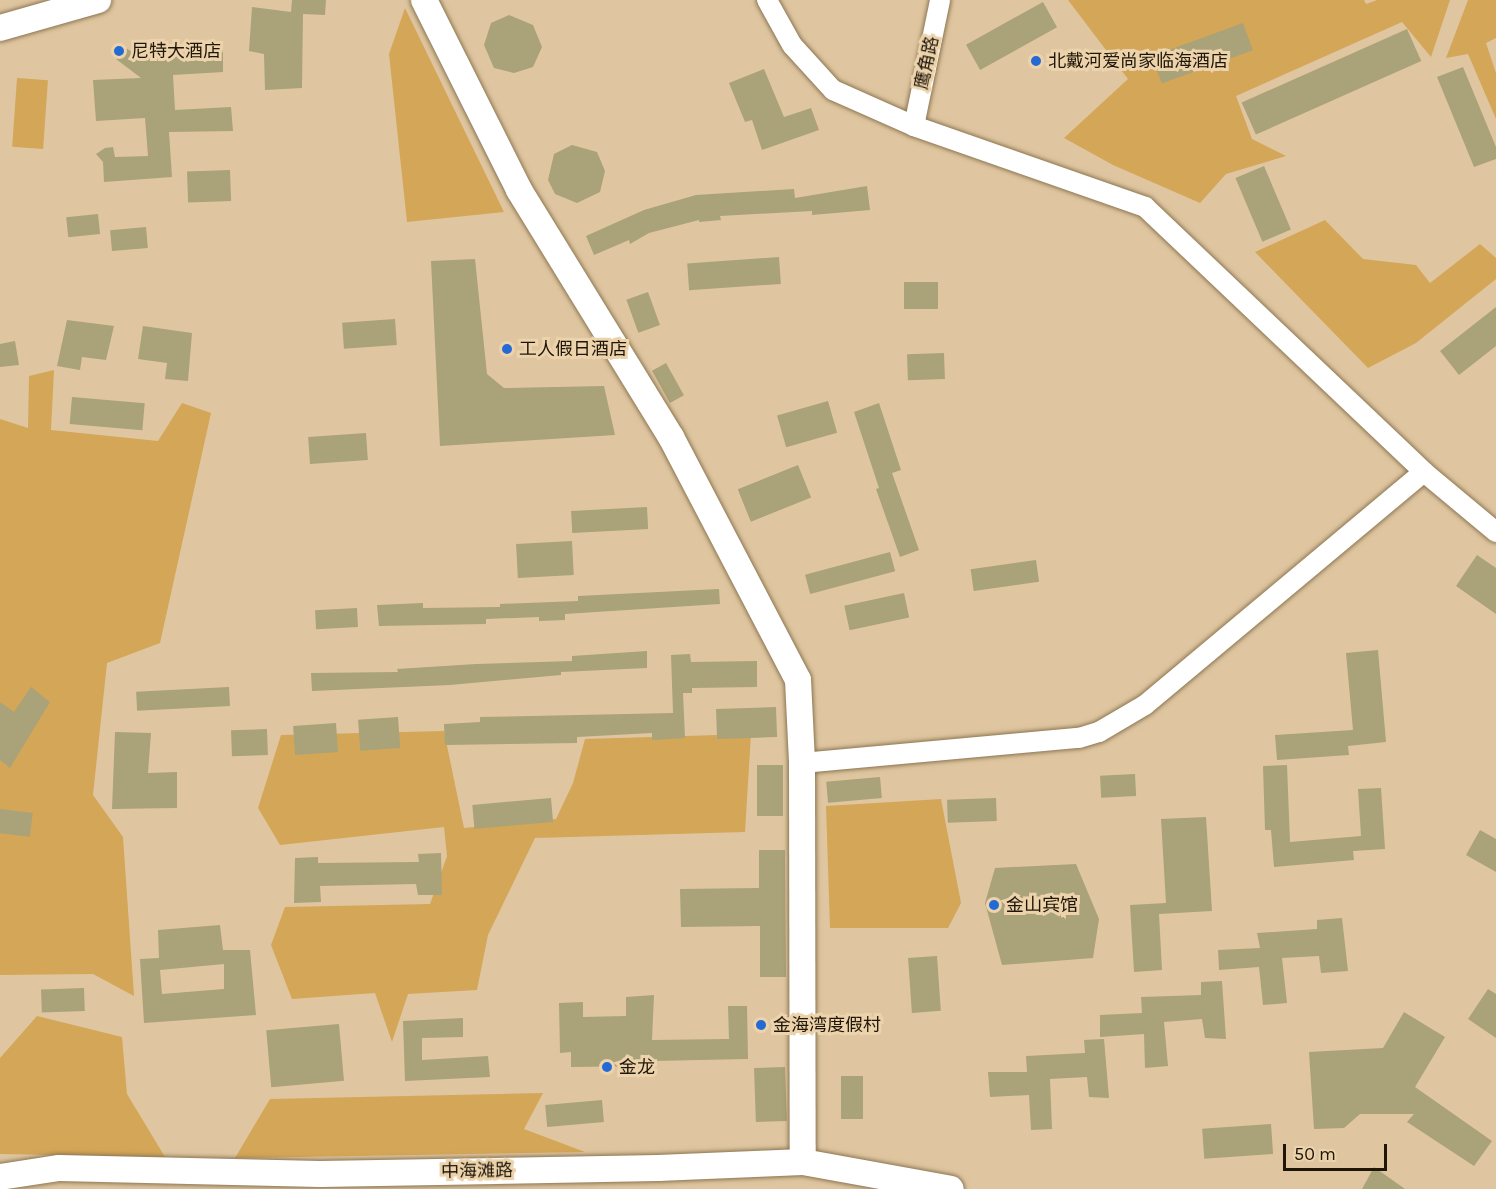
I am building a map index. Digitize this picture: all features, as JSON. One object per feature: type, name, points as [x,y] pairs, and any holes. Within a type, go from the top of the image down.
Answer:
[{"type":"main road","points":[[9,17],[98,0]]},
{"type":"main road","points":[[424,0],[519,190],[671,437],[798,680],[802,763],[803,1162]]},
{"type":"main road","name":"中海滩路","points":[[0,1177],[59,1168],[320,1174],[658,1168],[803,1162],[951,1189]]},
{"type":"street","points":[[767,0],[792,45],[833,90],[914,126],[1145,207],[1424,472],[1463,507],[1496,531]]},
{"type":"street","name":"鹰角路","points":[[914,126],[940,0]]},
{"type":"street","points":[[802,763],[1079,738],[1099,732],[1145,705],[1424,472]]},
{"type":"shaded area","points":[[1068,0],[1364,0],[1366,4],[1377,0],[1450,0],[1431,57],[1402,22],[1236,96],[1252,139],[1286,156],[1226,174],[1200,203],[1113,165],[1064,138],[1128,79]]},
{"type":"shaded area","points":[[1468,0],[1496,0],[1496,38],[1486,43],[1496,73],[1496,119],[1468,54],[1446,58]]},
{"type":"shaded area","points":[[405,8],[504,212],[407,222],[389,54]]},
{"type":"shaded area","points":[[17,78],[48,80],[43,149],[12,147]]},
{"type":"shaded area","points":[[1325,220],[1363,259],[1416,265],[1430,283],[1480,244],[1496,258],[1496,279],[1416,343],[1368,368],[1255,252]]},
{"type":"shaded area","points":[[54,370],[51,430],[158,441],[182,403],[211,413],[160,643],[107,663],[93,795],[123,837],[134,996],[93,974],[0,975],[0,419],[28,428],[29,376]]},
{"type":"shaded area","points":[[444,731],[464,828],[556,819],[573,783],[585,739],[751,734],[745,832],[535,838],[488,935],[477,990],[408,994],[392,1042],[375,993],[292,999],[271,945],[285,907],[430,904],[447,856],[444,827],[280,845],[258,808],[281,735]]},
{"type":"shaded area","points":[[941,799],[961,903],[948,928],[830,928],[826,806]]},
{"type":"shaded area","points":[[37,1016],[122,1037],[127,1094],[165,1157],[0,1154],[0,1058]]},
{"type":"shaded area","points":[[543,1093],[524,1129],[585,1152],[235,1158],[270,1099]]},
{"type":"building","points":[[292,0],[326,0],[325,15],[303,14],[302,88],[265,90],[264,54],[249,51],[252,7],[291,12]]},
{"type":"building","points":[[1043,2],[1057,27],[980,70],[966,45]]},
{"type":"building","points":[[509,15],[533,25],[542,47],[533,67],[514,73],[494,68],[484,45],[491,23]]},
{"type":"building","points":[[1243,23],[1253,50],[1162,83],[1152,56]]},
{"type":"building","points":[[1407,29],[1421,61],[1256,135],[1242,103]]},
{"type":"building","points":[[172,46],[172,54],[223,50],[223,72],[173,75],[175,110],[231,107],[233,131],[169,132],[172,177],[104,182],[103,162],[96,154],[105,148],[113,147],[115,157],[148,156],[145,118],[96,121],[93,80],[141,78],[116,59],[126,48],[141,58],[142,49]]},
{"type":"building","points":[[1463,67],[1496,147],[1496,159],[1474,167],[1437,77]]},
{"type":"building","points":[[764,69],[784,117],[811,108],[819,130],[762,150],[752,120],[745,122],[729,83]]},
{"type":"building","points":[[572,145],[597,152],[605,171],[600,192],[577,203],[555,194],[548,180],[554,154]]},
{"type":"building","points":[[1264,166],[1291,230],[1262,242],[1235,178]]},
{"type":"building","points":[[230,170],[231,201],[188,202],[187,172]]},
{"type":"building","points":[[867,186],[870,210],[812,215],[812,211],[720,216],[721,220],[699,222],[699,220],[649,233],[630,244],[629,240],[594,255],[586,236],[644,210],[696,195],[794,189],[795,198]]},
{"type":"building","points":[[98,214],[100,234],[68,237],[66,217]]},
{"type":"building","points":[[146,227],[148,248],[112,251],[110,230]]},
{"type":"building","points":[[779,257],[781,284],[689,290],[687,263]]},
{"type":"building","points":[[475,259],[487,374],[504,388],[604,386],[615,435],[440,446],[431,261]]},
{"type":"building","points":[[904,282],[938,282],[938,309],[904,309]]},
{"type":"building","points":[[648,292],[660,325],[638,333],[626,300]]},
{"type":"building","points":[[1496,307],[1496,346],[1459,375],[1440,351]]},
{"type":"building","points":[[395,319],[397,345],[344,349],[342,323]]},
{"type":"building","points":[[67,320],[114,326],[106,360],[82,357],[80,370],[57,366]]},
{"type":"building","points":[[143,326],[192,333],[188,381],[165,379],[167,363],[138,359]]},
{"type":"building","points":[[15,341],[19,365],[0,367],[0,344]]},
{"type":"building","points":[[944,353],[945,379],[908,380],[907,354]]},
{"type":"building","points":[[666,363],[684,395],[670,403],[652,371]]},
{"type":"building","points":[[72,397],[145,403],[142,430],[70,424]]},
{"type":"building","points":[[828,401],[837,433],[786,447],[777,416]]},
{"type":"building","points":[[879,403],[901,470],[892,473],[919,550],[900,557],[876,489],[879,488],[854,412]]},
{"type":"building","points":[[366,433],[368,460],[310,464],[308,437]]},
{"type":"building","points":[[798,465],[811,497],[751,522],[738,489]]},
{"type":"building","points":[[647,507],[648,529],[572,533],[571,511]]},
{"type":"building","points":[[572,541],[574,575],[518,578],[516,544]]},
{"type":"building","points":[[890,552],[895,571],[810,594],[805,575]]},
{"type":"building","points":[[1477,555],[1496,568],[1496,614],[1456,586]]},
{"type":"building","points":[[1036,560],[1039,582],[974,591],[971,569]]},
{"type":"building","points":[[719,589],[720,604],[565,614],[565,620],[539,621],[539,617],[486,619],[486,624],[379,626],[377,605],[423,603],[423,608],[500,607],[500,604],[578,601],[578,596]]},
{"type":"building","points":[[904,593],[909,617],[850,630],[844,606]]},
{"type":"building","points":[[357,608],[358,627],[316,629],[315,610]]},
{"type":"building","points":[[1378,650],[1386,742],[1348,746],[1349,755],[1277,760],[1275,735],[1353,730],[1346,653]]},
{"type":"building","points":[[647,651],[647,668],[561,672],[561,675],[450,685],[312,691],[311,673],[398,672],[397,669],[572,661],[572,656]]},
{"type":"building","points":[[690,654],[691,662],[757,661],[757,687],[692,688],[692,693],[683,693],[685,738],[652,740],[652,733],[577,737],[577,743],[445,745],[444,724],[480,722],[480,717],[673,713],[671,655]]},
{"type":"building","points":[[31,687],[50,702],[10,768],[0,760],[0,702],[14,712]]},
{"type":"building","points":[[229,687],[230,706],[137,711],[136,692]]},
{"type":"building","points":[[776,707],[777,737],[717,739],[716,709]]},
{"type":"building","points":[[398,717],[400,748],[360,751],[358,720]]},
{"type":"building","points":[[336,723],[338,752],[295,755],[293,726]]},
{"type":"building","points":[[267,729],[268,755],[232,756],[231,730]]},
{"type":"building","points":[[115,732],[151,733],[148,773],[177,772],[177,808],[112,809]]},
{"type":"building","points":[[757,765],[783,765],[783,816],[757,816]]},
{"type":"building","points":[[1287,765],[1290,842],[1361,836],[1358,789],[1381,788],[1385,849],[1353,851],[1354,860],[1274,867],[1271,830],[1265,830],[1263,766]]},
{"type":"building","points":[[1135,774],[1136,796],[1101,798],[1100,776]]},
{"type":"building","points":[[880,777],[882,798],[828,803],[826,782]]},
{"type":"building","points":[[551,798],[553,822],[474,829],[472,805]]},
{"type":"building","points":[[996,798],[997,821],[948,823],[947,800]]},
{"type":"building","points":[[0,809],[33,813],[30,837],[0,833]]},
{"type":"building","points":[[1206,817],[1212,911],[1159,914],[1162,970],[1134,972],[1130,905],[1166,903],[1161,819]]},
{"type":"building","points":[[1480,830],[1496,839],[1496,872],[1466,855]]},
{"type":"building","points":[[759,850],[785,850],[786,977],[760,977],[760,926],[681,927],[680,889],[759,888]]},
{"type":"building","points":[[441,853],[442,895],[418,895],[416,884],[320,886],[321,902],[294,903],[295,858],[318,857],[318,863],[419,862],[418,854]]},
{"type":"building","points":[[1076,864],[1099,919],[1093,958],[1002,965],[985,903],[995,868]]},
{"type":"building","points":[[1342,918],[1348,971],[1321,973],[1319,956],[1282,958],[1287,1003],[1263,1005],[1259,967],[1219,970],[1218,950],[1260,948],[1257,933],[1317,929],[1317,920]]},
{"type":"building","points":[[220,925],[223,950],[250,950],[256,1015],[144,1023],[140,959],[159,958],[158,930]],"holes":[[[224,964],[224,989],[162,994],[160,970]]]},
{"type":"building","points":[[937,956],[941,1011],[912,1013],[908,958]]},
{"type":"building","points":[[1222,981],[1226,1039],[1205,1038],[1202,1019],[1164,1022],[1168,1066],[1145,1068],[1144,1034],[1100,1037],[1100,1015],[1142,1013],[1141,997],[1201,995],[1201,982]]},
{"type":"building","points":[[84,988],[85,1011],[42,1012],[41,990]]},
{"type":"building","points":[[1488,989],[1496,994],[1496,1038],[1468,1019]]},
{"type":"building","points":[[654,995],[652,1040],[729,1039],[728,1006],[747,1006],[748,1059],[652,1061],[651,1066],[571,1067],[571,1052],[560,1053],[559,1003],[583,1002],[583,1017],[626,1016],[626,997]]},
{"type":"building","points":[[1404,1012],[1445,1037],[1415,1087],[1492,1141],[1474,1166],[1407,1122],[1414,1114],[1360,1114],[1344,1128],[1314,1129],[1309,1052],[1383,1048]]},
{"type":"building","points":[[463,1018],[463,1037],[422,1038],[422,1060],[488,1056],[490,1077],[405,1081],[403,1021]]},
{"type":"building","points":[[339,1024],[344,1081],[271,1087],[266,1030]]},
{"type":"building","points":[[1104,1039],[1109,1098],[1089,1097],[1087,1077],[1050,1079],[1052,1129],[1031,1130],[1029,1095],[990,1097],[988,1072],[1027,1072],[1026,1056],[1085,1053],[1084,1040]]},
{"type":"building","points":[[785,1067],[787,1121],[756,1122],[754,1068]]},
{"type":"building","points":[[841,1076],[863,1076],[863,1119],[841,1119]]},
{"type":"building","points":[[602,1100],[604,1122],[547,1127],[545,1105]]},
{"type":"building","points":[[1271,1124],[1273,1154],[1204,1159],[1202,1129]]},
{"type":"building","points":[[1374,1167],[1405,1189],[1362,1189]]},
{"type":"place","name":"尼特大酒店","points":[[119,51]]},
{"type":"place","name":"北戴河爱尚家临海酒店","points":[[1036,61]]},
{"type":"place","name":"工人假日酒店","points":[[507,349]]},
{"type":"place","name":"金山宾馆","points":[[994,905]]},
{"type":"place","name":"金海湾度假村","points":[[761,1025]]},
{"type":"place","name":"金龙","points":[[607,1067]]}]
